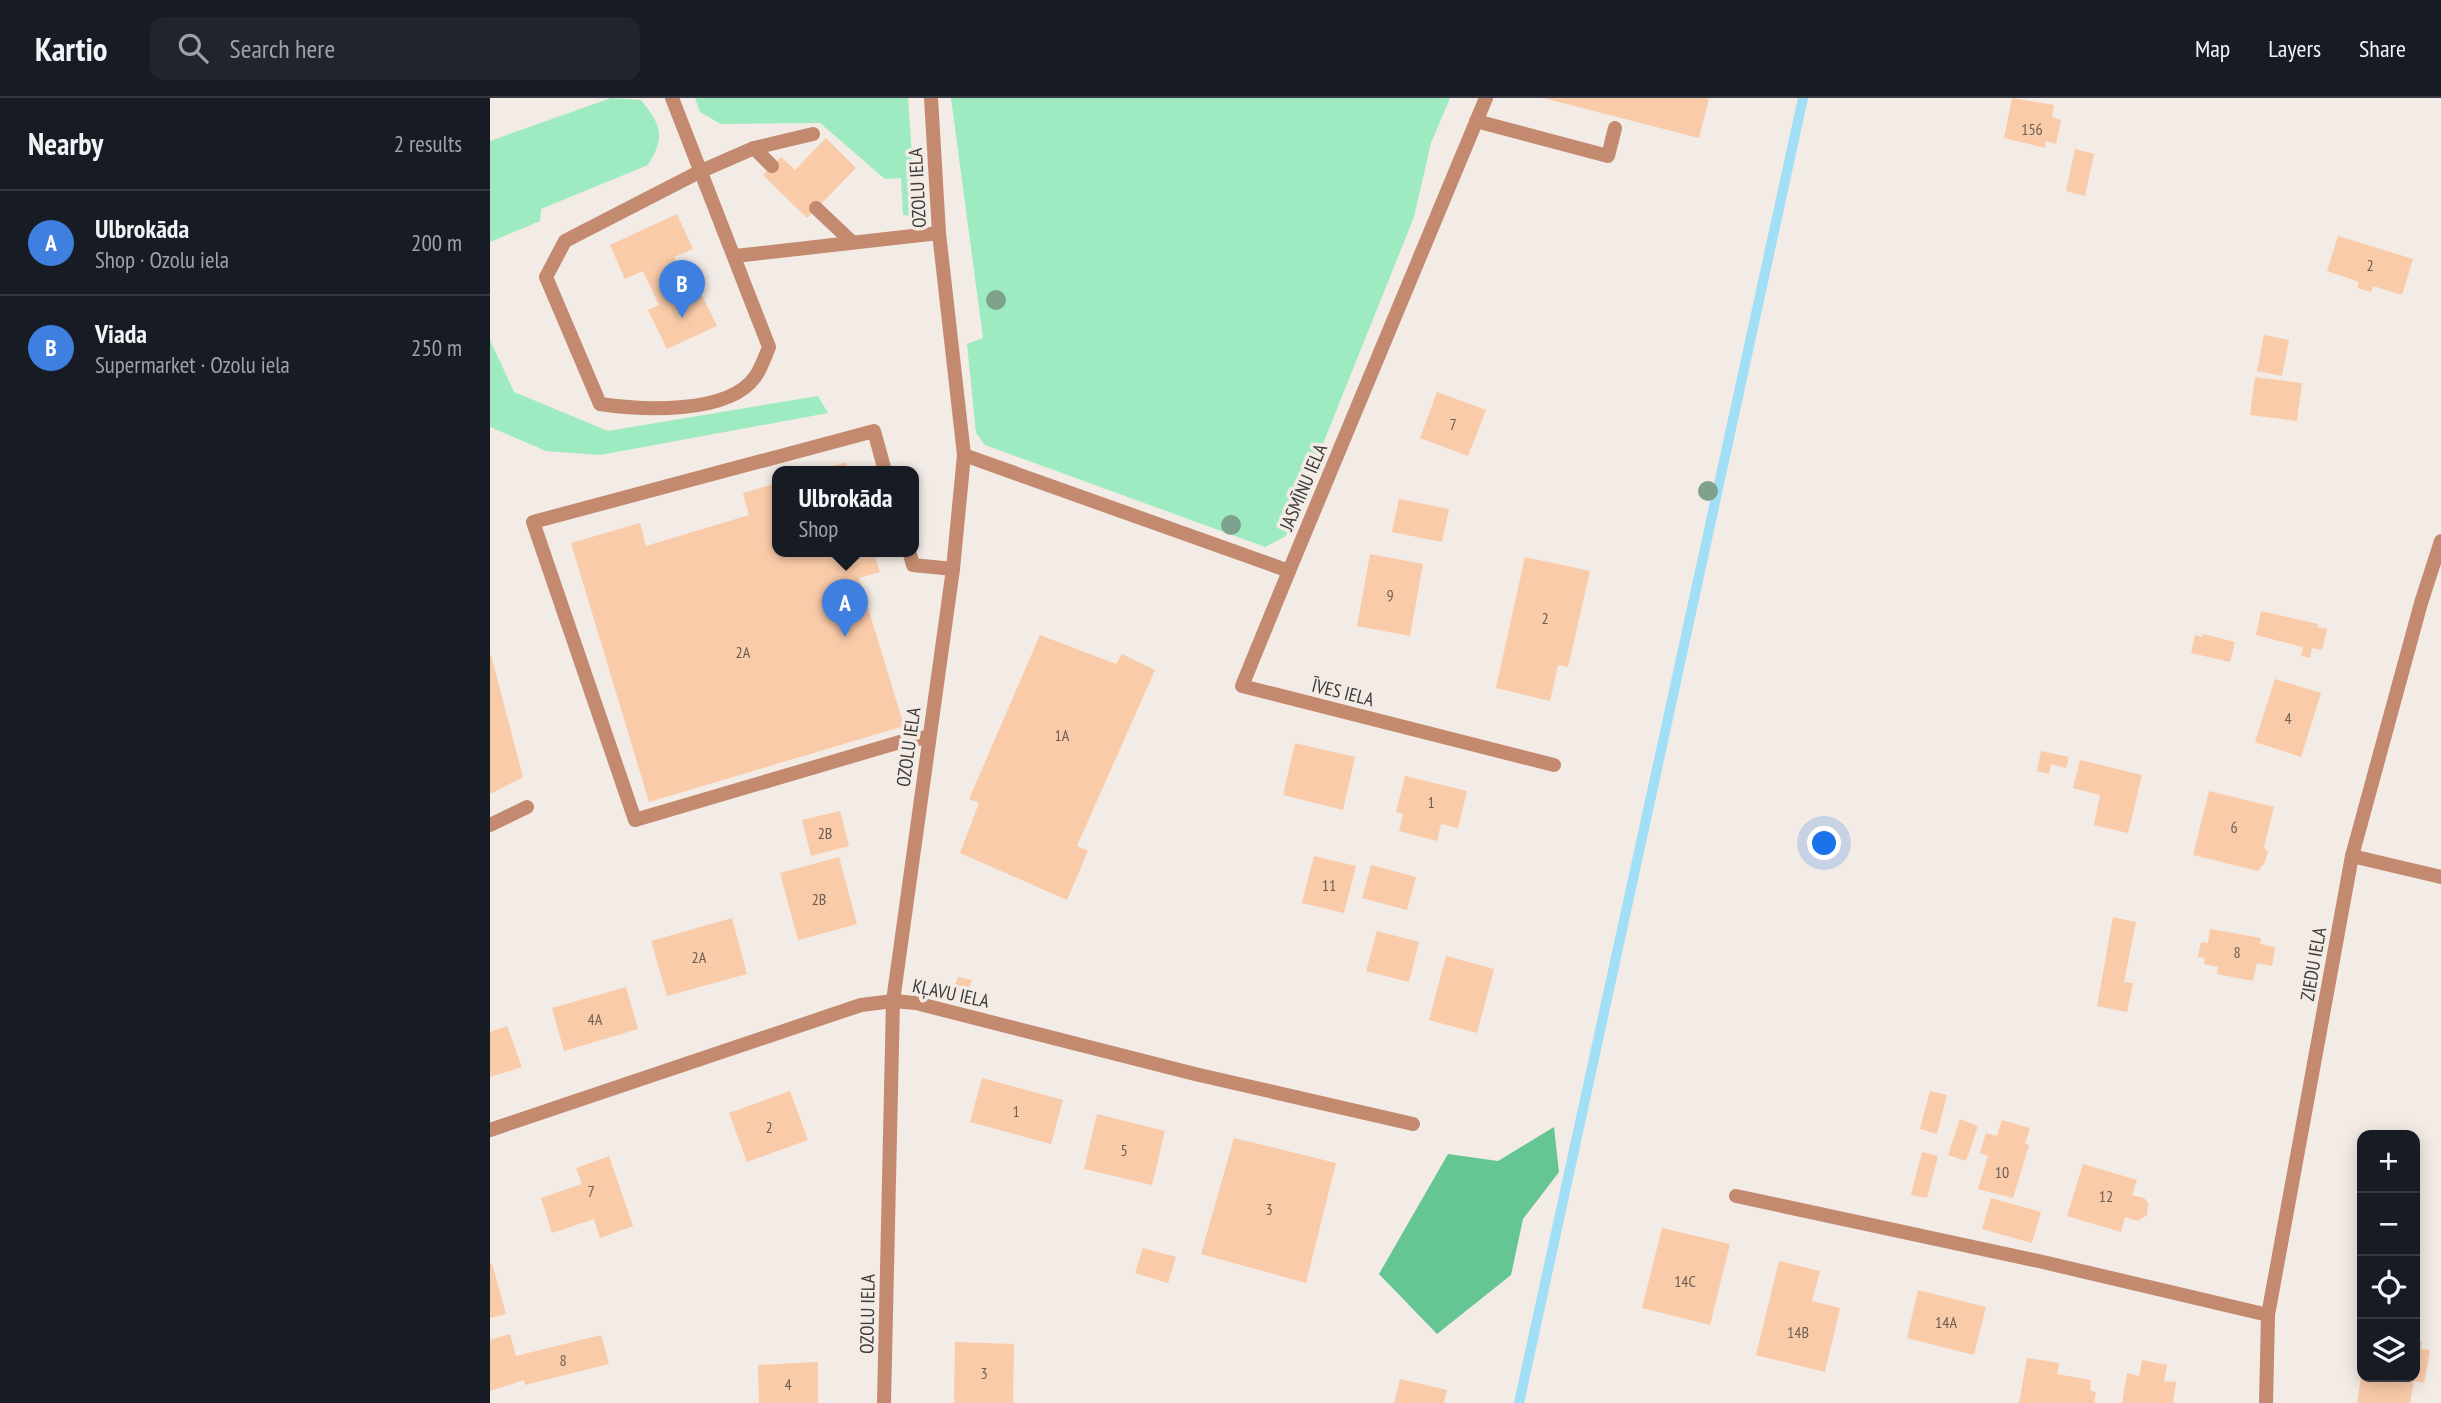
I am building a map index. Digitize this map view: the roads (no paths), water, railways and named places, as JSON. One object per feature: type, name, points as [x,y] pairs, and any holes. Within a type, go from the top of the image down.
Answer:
[{"type":"street","name":"OZOLU IELA","points":[[884,1403],[893,1001],[953,569],[964,455],[939,233],[931,98]]},
{"type":"street","name":"JASMĪNU IELA","points":[[1289,571],[1486,98]]},
{"type":"street","points":[[669,99],[699,172],[734,256],[769,347],[755,378],[727,400],[642,410],[600,404],[546,277],[565,241],[699,172],[754,148],[813,134]]},
{"type":"street","points":[[1476,121],[1608,156],[1615,128]]},
{"type":"street","points":[[754,148],[772,166]]},
{"type":"street","points":[[816,208],[852,242]]},
{"type":"street","points":[[734,256],[939,233]]},
{"type":"street","points":[[884,466],[874,431],[533,522],[635,820],[900,742],[928,737]]},
{"type":"street","points":[[964,455],[1289,571]]},
{"type":"street","name":"ZIEDU IELA","points":[[2266,1403],[2268,1315],[2352,856],[2420,603],[2441,541]]},
{"type":"street","points":[[911,557],[913,565],[953,569]]},
{"type":"street","name":"ĪVES IELA","points":[[1289,571],[1242,686],[1554,765]]},
{"type":"street","points":[[490,825],[527,807]]},
{"type":"street","points":[[2352,856],[2441,877]]},
{"type":"street","name":"KĻAVU IELA","points":[[490,1130],[861,1004],[893,1001],[955,1012],[1195,1074],[1413,1124]]},
{"type":"street","points":[[1736,1196],[2043,1262],[2268,1315]]},
{"type":"waterway","points":[[1519,1403],[1803,98]]},
{"type":"place","name":"Viada","points":[[682,318]]},
{"type":"place","name":"Ulbrokāda","points":[[845,637]]}]
